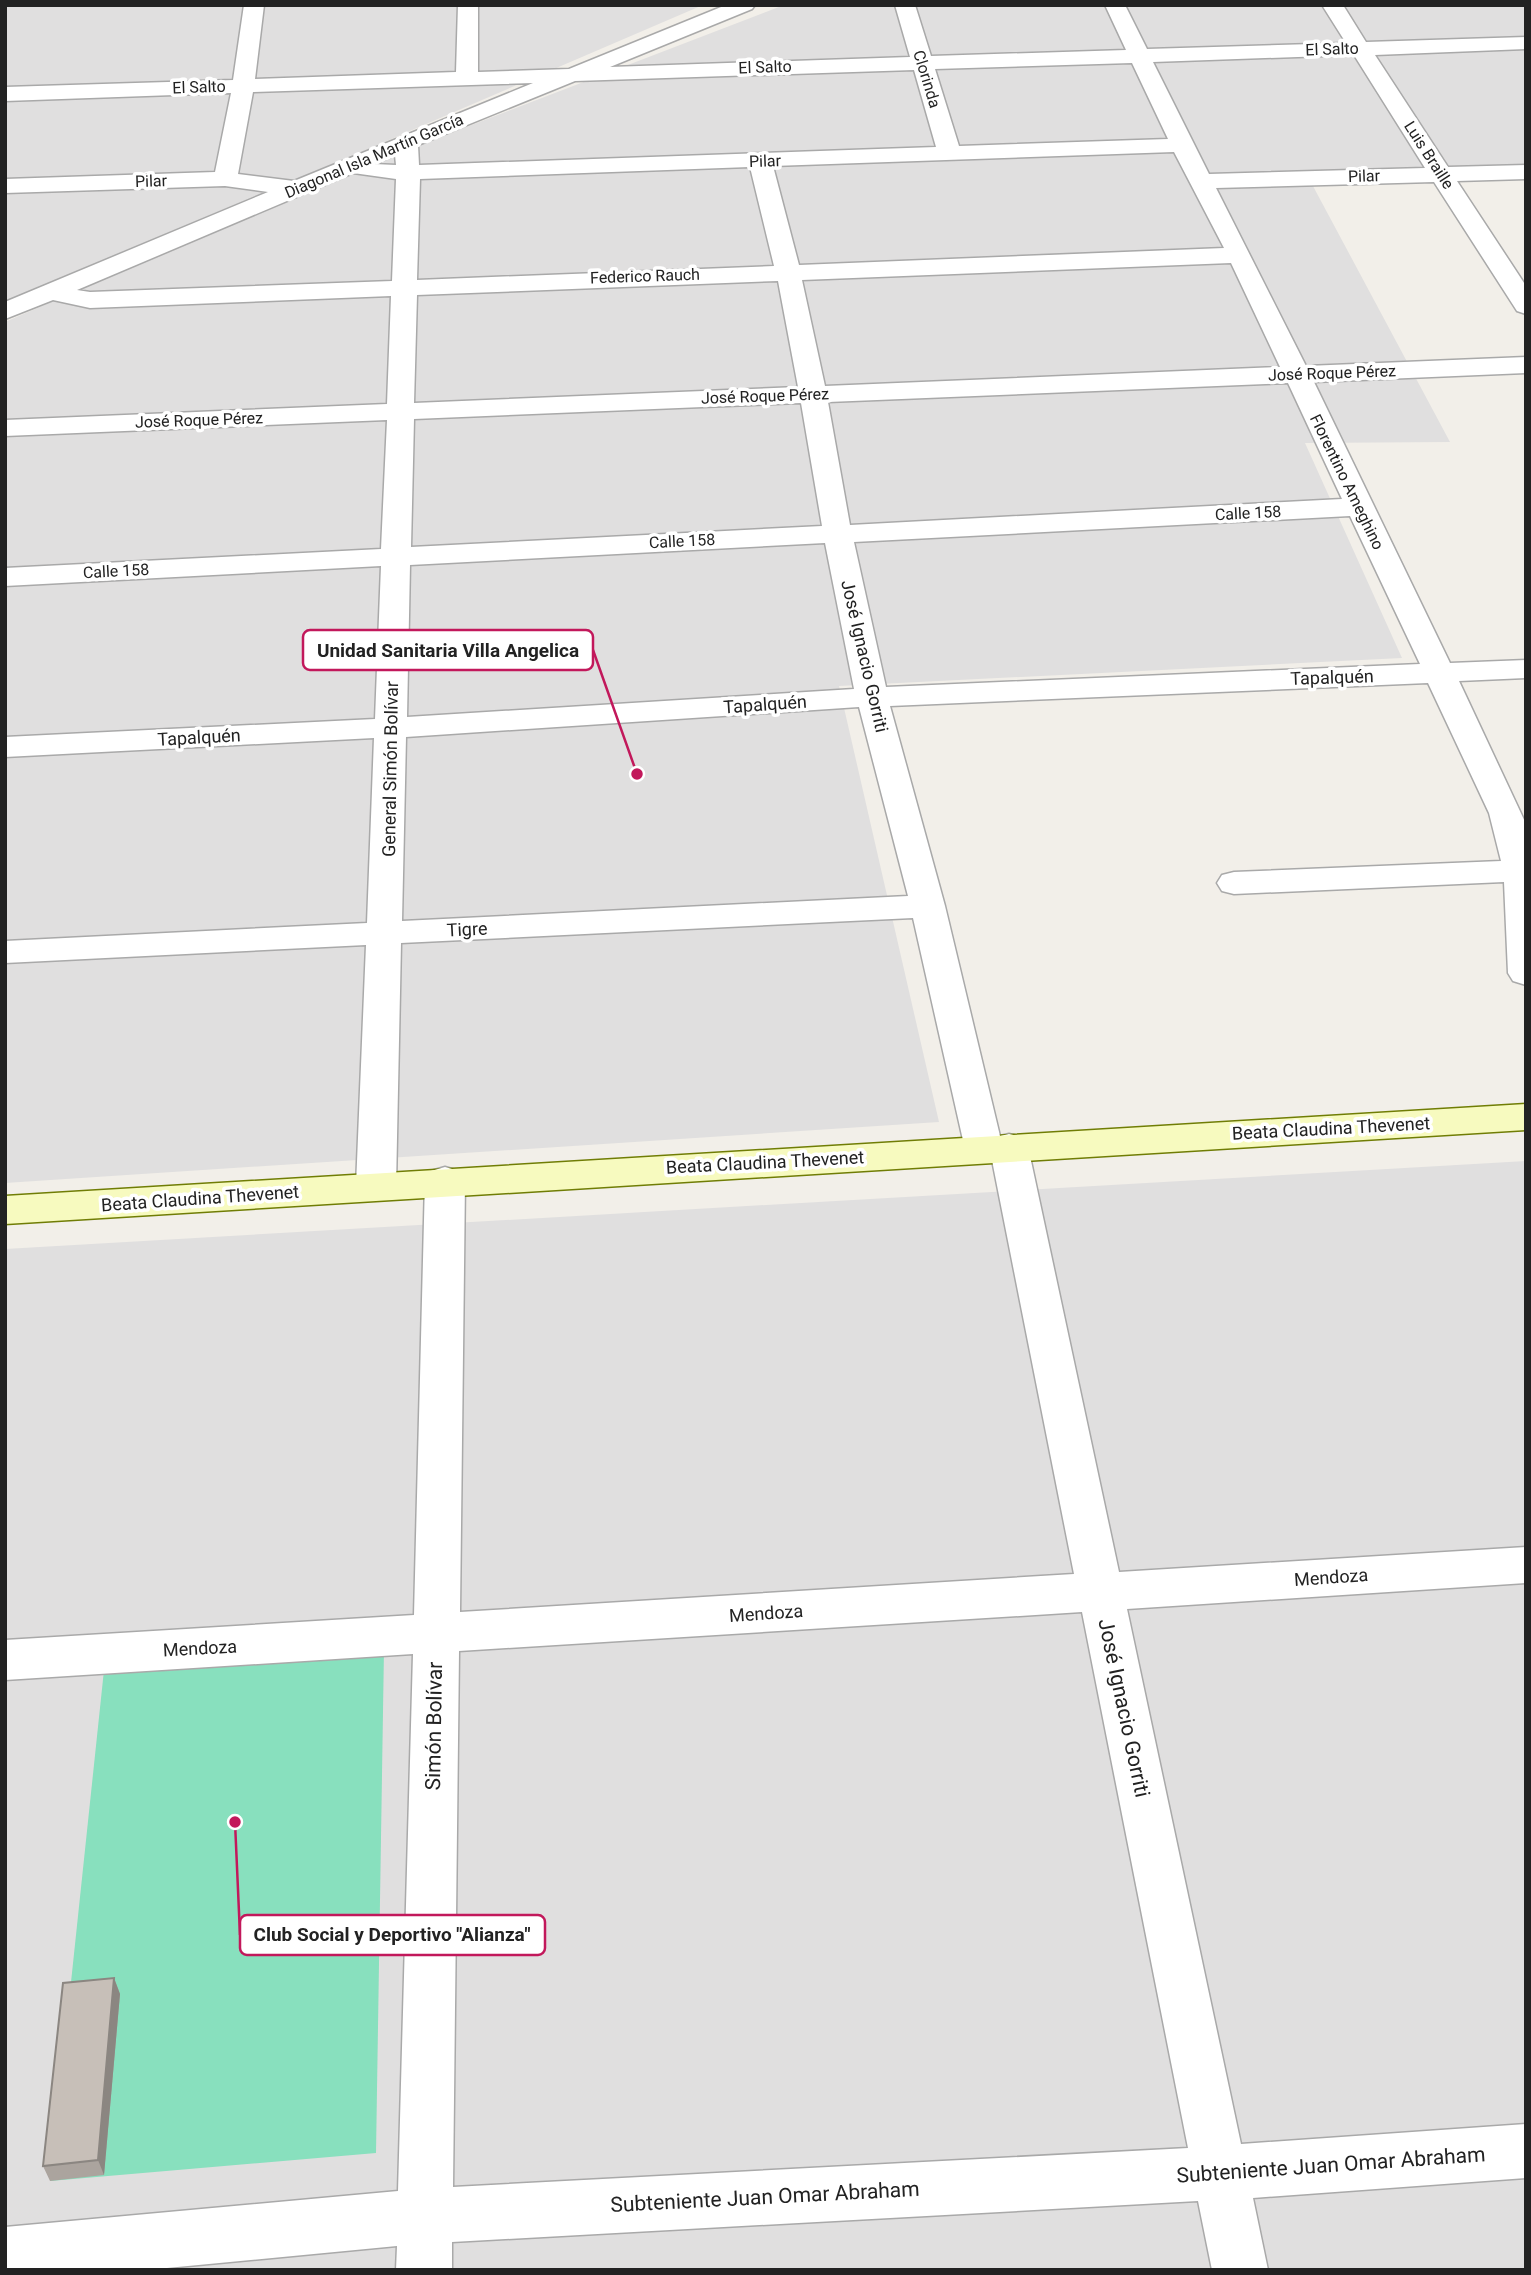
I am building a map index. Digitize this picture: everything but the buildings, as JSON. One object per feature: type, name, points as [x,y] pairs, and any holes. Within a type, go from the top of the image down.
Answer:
[{"type":"main road","name":"Beata Claudina Thevenet","points":[[5,1210],[1526,1117]]},
{"type":"street","points":[[225,179],[243,86],[254,5]]},
{"type":"street","points":[[467,77],[468,5]]},
{"type":"street","name":"Diagonal Isla Martín García","points":[[407,157],[576,73],[745,5]]},
{"type":"street","name":"Clorinda","points":[[905,5],[949,152]]},
{"type":"street","name":"Florentino Ameghino","points":[[1115,5],[1182,145],[1240,255],[1506,813],[1521,871],[1526,973]]},
{"type":"street","name":"Luis Braille","points":[[1332,5],[1526,306]]},
{"type":"street","name":"El Salto","points":[[5,93],[1526,43]]},
{"type":"street","name":"Pilar","points":[[349,165],[379,172],[407,157],[760,161],[1182,145]]},
{"type":"street","name":"General Simón Bolívar","points":[[376,1186],[386,933],[394,557],[407,157]]},
{"type":"street","name":"José Ignacio Gorriti","points":[[760,161],[788,270],[837,532],[872,697],[996,1148],[1100,1591],[1240,2270]]},
{"type":"street","name":"Diagonal Isla Martín García","points":[[5,311],[349,165]]},
{"type":"street","name":"Pilar","points":[[1203,181],[1526,172]]},
{"type":"street","name":"Pilar","points":[[5,186],[225,179],[295,188]]},
{"type":"street","name":"Federico Rauch","points":[[50,292],[90,300],[788,270],[1240,255]]},
{"type":"street","name":"José Roque Pérez","points":[[5,428],[1526,365]]},
{"type":"street","name":"Calle 158","points":[[5,577],[837,532],[1359,508]]},
{"type":"street","name":"Tapalquén","points":[[5,747],[391,728],[872,697],[1526,668]]},
{"type":"street","points":[[1234,883],[1521,871]]},
{"type":"street","name":"Tigre","points":[[5,952],[928,906]]},
{"type":"street","name":"Simón Bolívar","points":[[424,2270],[445,1181]]},
{"type":"street","name":"Mendoza","points":[[5,1660],[1526,1564]]},
{"type":"street","name":"Subteniente Juan Omar Abraham","points":[[5,2255],[424,2216],[1220,2173],[1526,2151]]},
{"type":"shaded area","points":[[5,5],[703,5],[5,305]]},
{"type":"shaded area","points":[[784,5],[1526,5],[1526,165],[1306,173],[1450,442],[1305,443],[1402,658],[839,686],[939,1122],[5,1183],[5,322],[365,166]]},
{"type":"shaded area","points":[[1526,1161],[1526,2270],[5,2270],[5,1249]]},
{"type":"green space","points":[[384,1649],[376,2153],[50,2181],[104,1670]]},
{"type":"place","name":"Unidad Sanitaria Villa Angelica","points":[[637,774]]},
{"type":"place","name":"Club Social y Deportivo \"Alianza\"","points":[[235,1822]]}]
